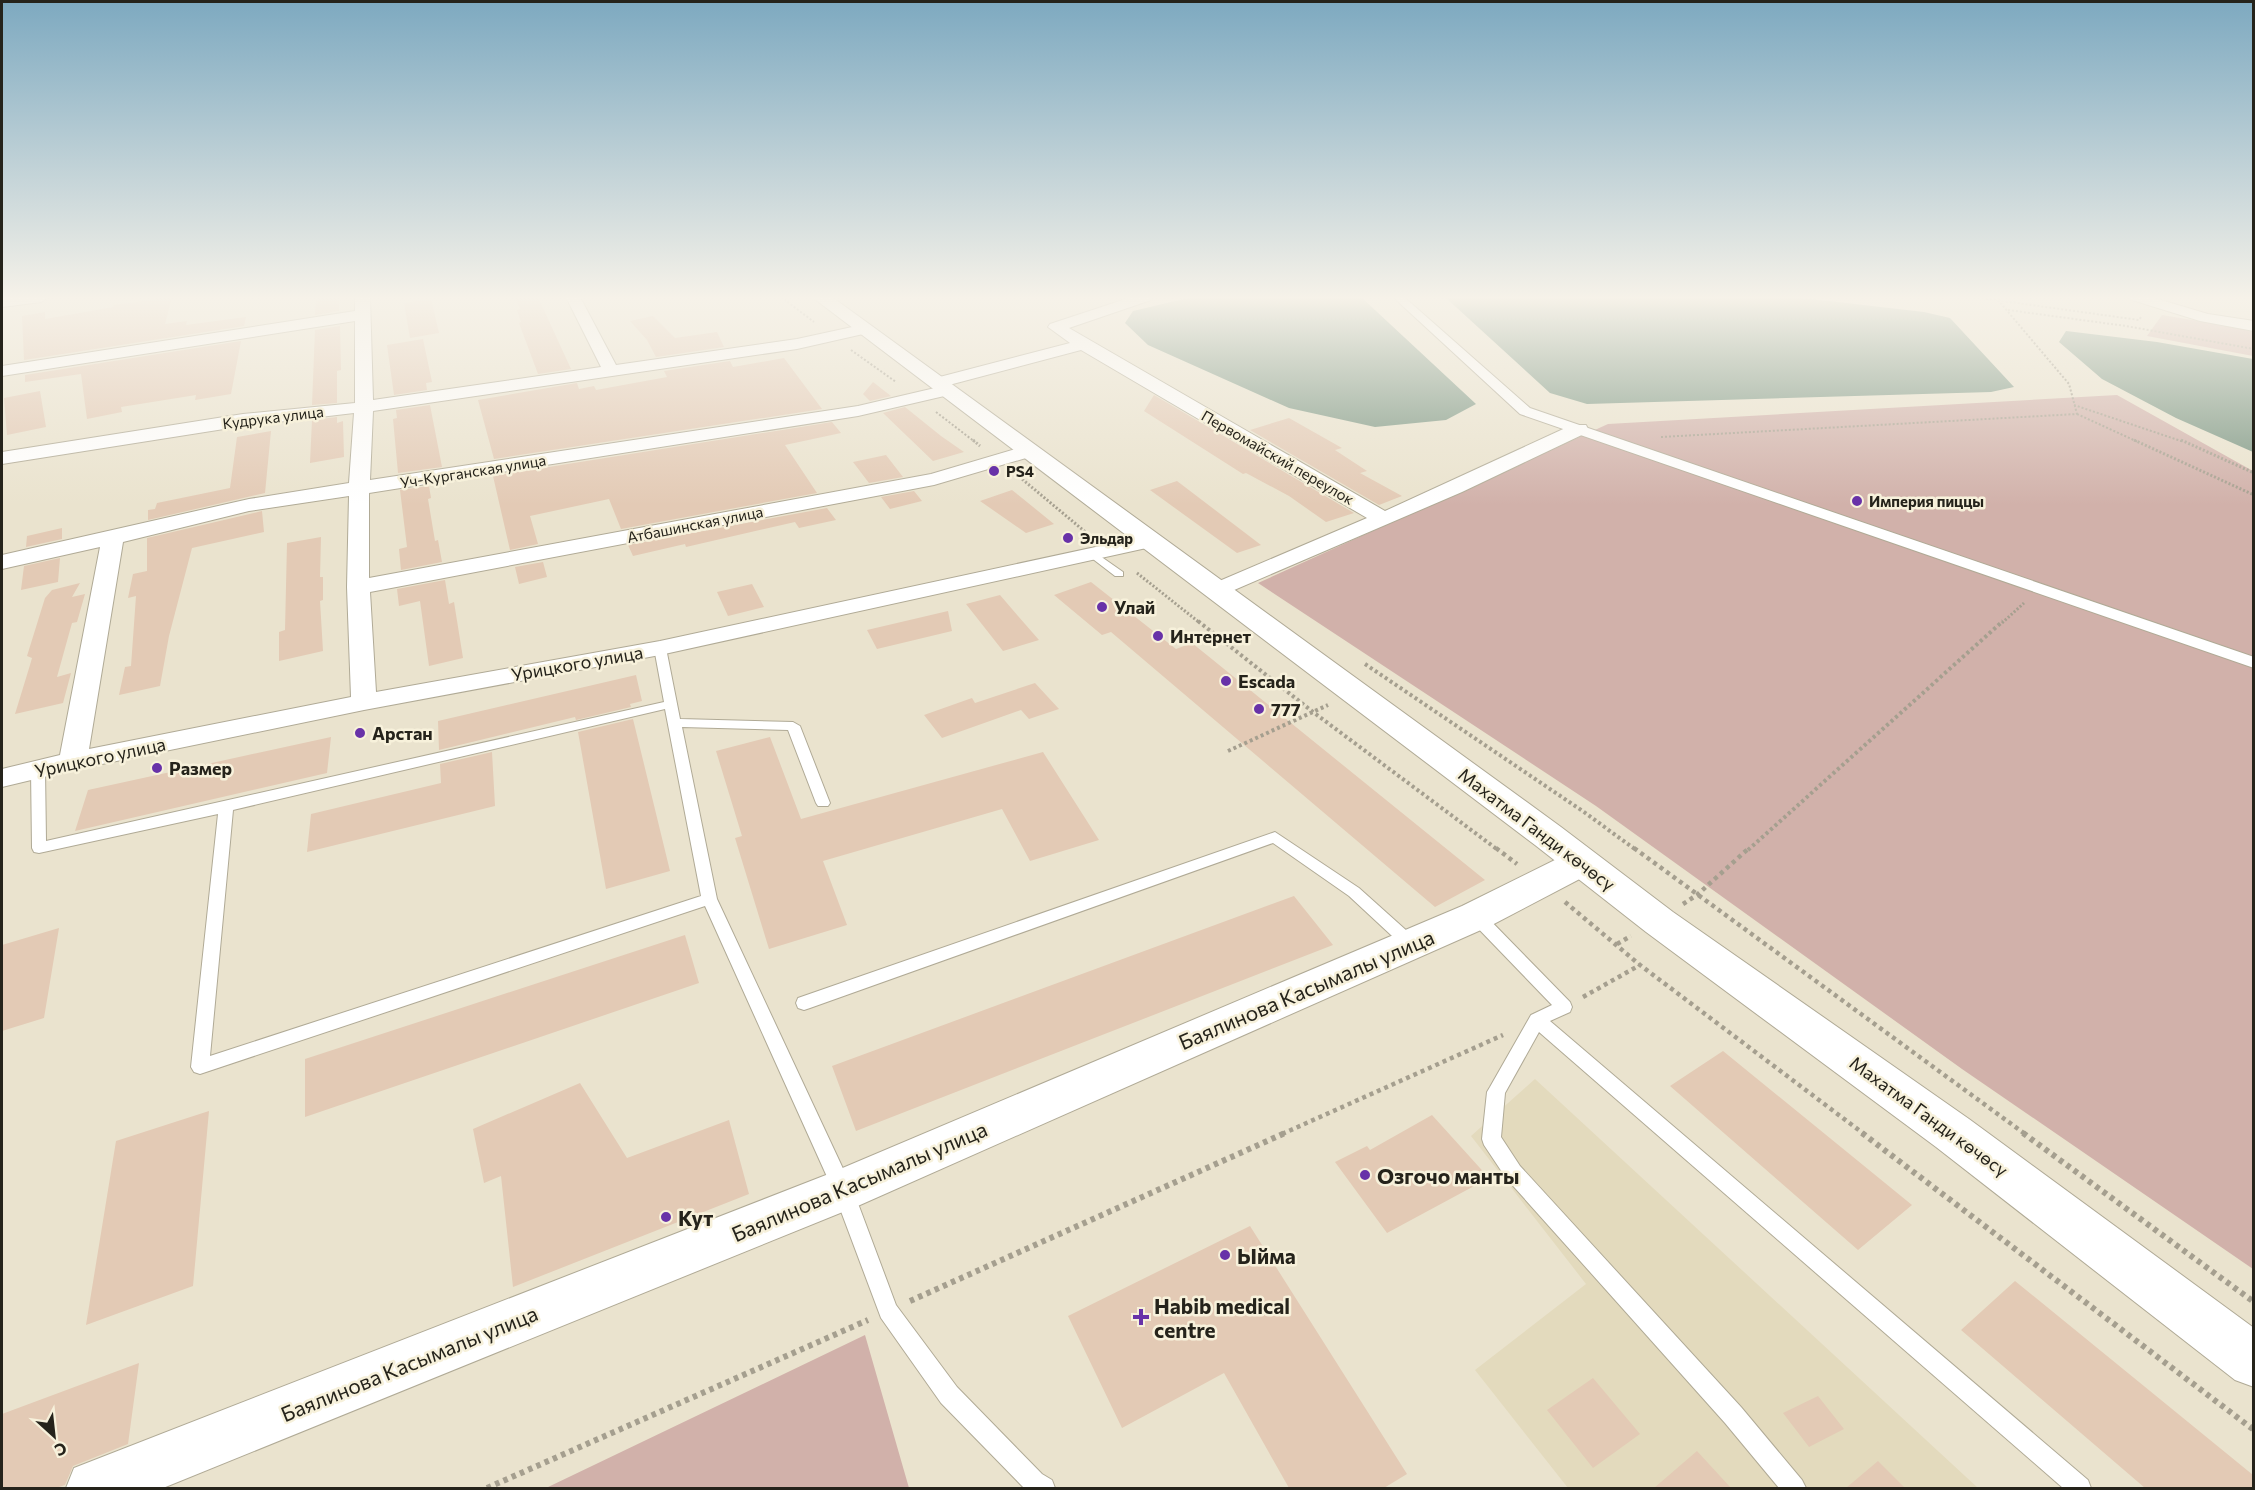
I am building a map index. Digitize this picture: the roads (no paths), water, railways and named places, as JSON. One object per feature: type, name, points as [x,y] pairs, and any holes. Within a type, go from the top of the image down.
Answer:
[{"type":"main road","name":"Махатма Ганди көчөсү","points":[[916,367],[1218,590],[1358,677],[1580,863],[1656,920],[1852,1059],[2049,1205],[2253,1361]]},
{"type":"main road","name":"Баялинова Касымалы улица","points":[[94,1488],[843,1190],[1476,916],[1580,863]]},
{"type":"street","points":[[2,371],[27,367]]},
{"type":"street","points":[[363,367],[358,587],[364,702]]},
{"type":"street","points":[[609,367],[611,371]]},
{"type":"street","name":"Кудрука улица","points":[[2,458],[243,420],[364,407],[642,367]]},
{"type":"street","points":[[942,386],[1009,367]]},
{"type":"street","name":"Первомайский переулок","points":[[1120,367],[1384,519]]},
{"type":"street","points":[[1475,367],[1525,411],[2253,663]]},
{"type":"street","name":"Уч-Курганская улица","points":[[2,562],[249,505],[858,411],[942,386]]},
{"type":"street","points":[[1218,590],[1455,488],[1579,429]]},
{"type":"street","name":"Атбашинская улица","points":[[358,587],[934,478],[1029,451]]},
{"type":"street","points":[[73,761],[113,538]]},
{"type":"street","name":"Урицкого улица","points":[[2,778],[73,761],[364,702],[660,648],[1151,541]]},
{"type":"lane","points":[[1093,554],[1119,574]]},
{"type":"lane","points":[[660,648],[709,899],[843,1190],[888,1311],[949,1395],[1034,1482],[1044,1488]]},
{"type":"lane","points":[[38,770],[39,848],[671,704]]},
{"type":"lane","points":[[675,723],[792,726],[823,803]]},
{"type":"lane","points":[[226,807],[200,1067],[709,899]]},
{"type":"lane","points":[[804,1003],[1275,837],[1353,892],[1411,944]]},
{"type":"lane","points":[[1476,916],[1564,1007],[1537,1020],[1496,1092],[1491,1139],[1513,1172],[1733,1415],[1794,1488]]},
{"type":"lane","points":[[1537,1020],[2080,1488]]},
{"type":"place","name":"PS4","points":[[994,471]]},
{"type":"place","name":"Империя пиццы","points":[[1857,501]]},
{"type":"place","name":"Эльдар","points":[[1068,538]]},
{"type":"place","name":"Улай","points":[[1102,607]]},
{"type":"place","name":"Интернет","points":[[1158,636]]},
{"type":"place","name":"Escada","points":[[1226,681]]},
{"type":"place","name":"777","points":[[1259,709]]},
{"type":"place","name":"Арстан","points":[[360,733]]},
{"type":"place","name":"Размер","points":[[157,768]]},
{"type":"place","name":"Озгочо манты","points":[[1365,1175]]},
{"type":"place","name":"Кут","points":[[666,1217]]},
{"type":"place","name":"Ыйма","points":[[1225,1255]]},
{"type":"place","name":"Habib medical centre","points":[[1141,1317]]}]
